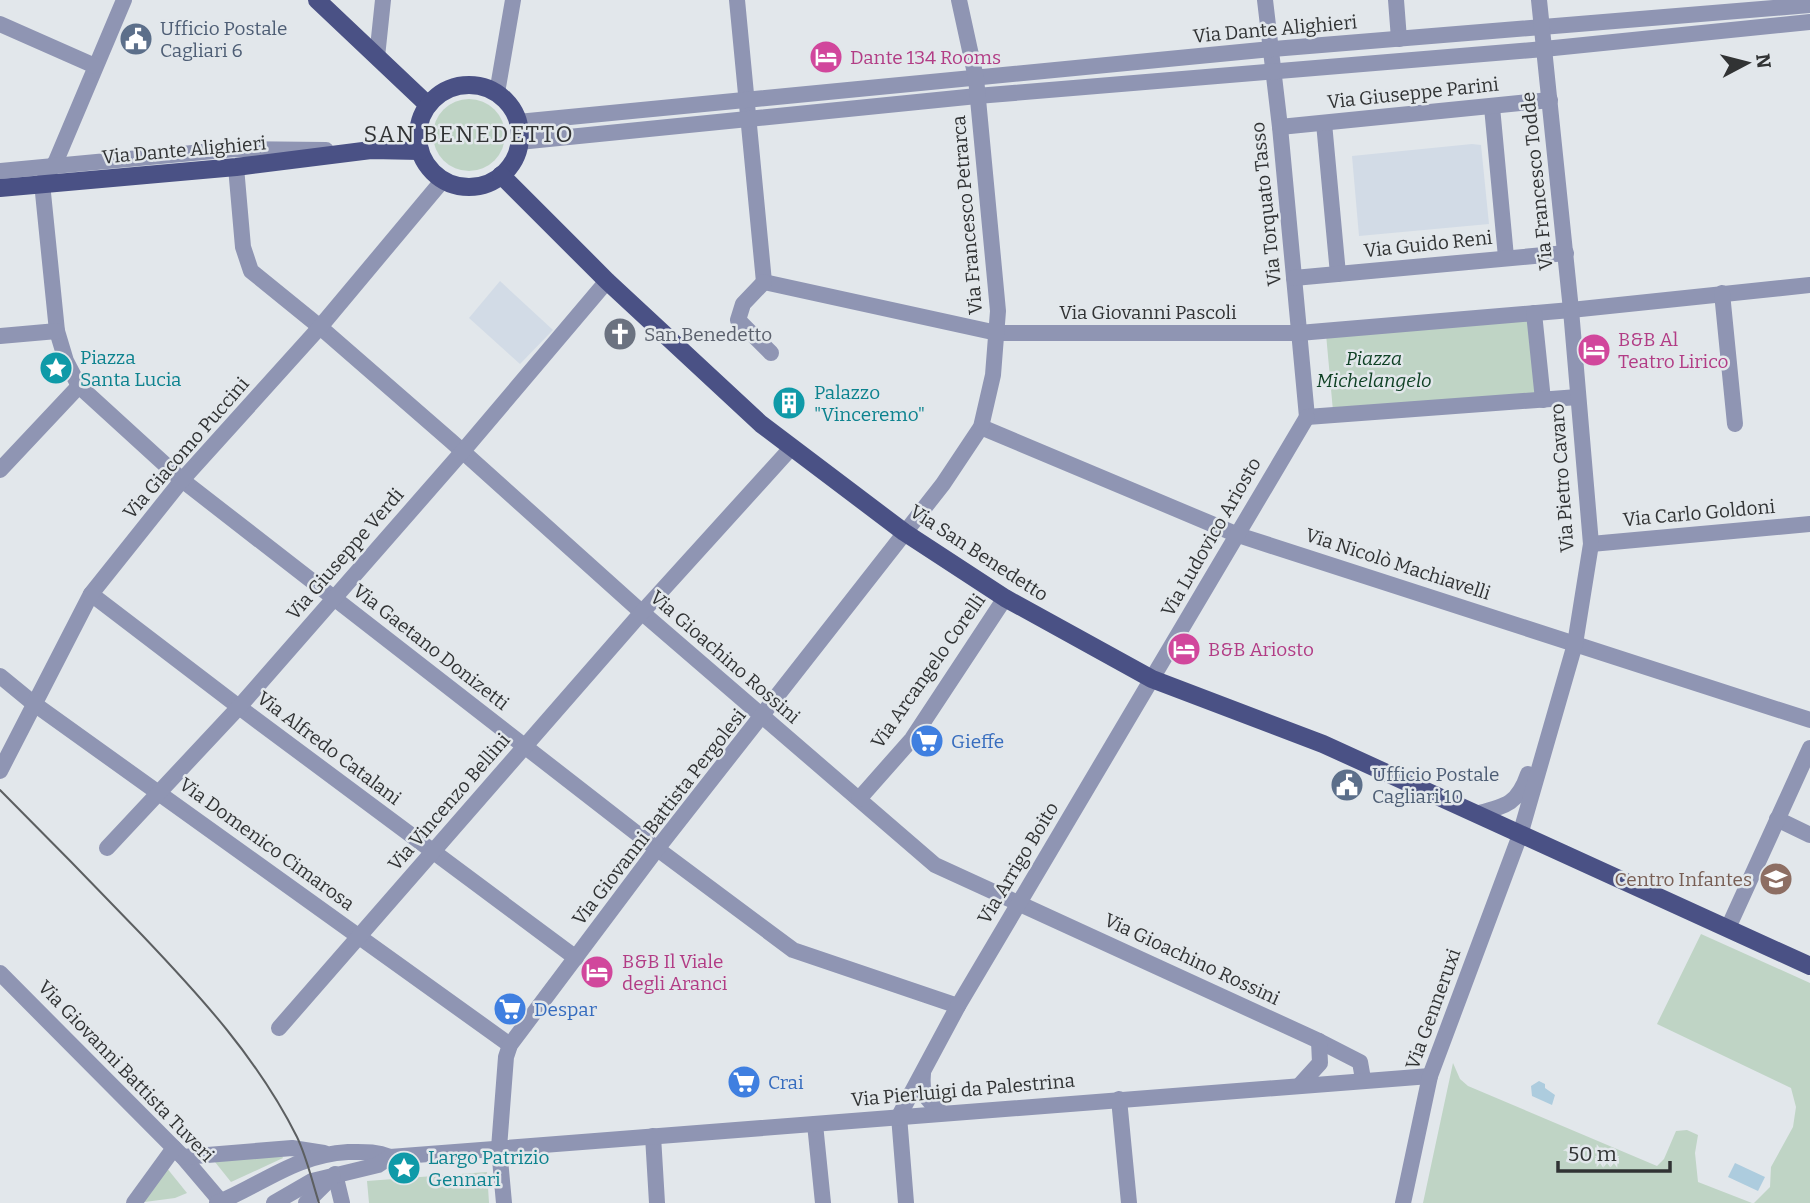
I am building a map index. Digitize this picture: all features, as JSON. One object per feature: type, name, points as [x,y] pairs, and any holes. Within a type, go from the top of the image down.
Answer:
[{"type":"main road","points":[[317,0],[428,105]]},
{"type":"main road","points":[[460,85],[479,86],[497,93],[511,107],[518,122],[519,142],[514,158],[493,181],[473,187],[443,180],[428,167],[420,150],[418,131],[423,113],[442,92],[460,85]]},
{"type":"main road","name":"Via Dante Alighieri","points":[[0,188],[236,167],[371,150],[420,150]]},
{"type":"main road","name":"Via San Benedetto","points":[[501,175],[607,281],[761,424],[904,532],[1004,598],[1152,679],[1323,744],[1810,966]]},
{"type":"street","points":[[42,183],[54,165],[124,0]]},
{"type":"street","points":[[377,57],[383,0]]},
{"type":"street","points":[[497,93],[513,0]]},
{"type":"street","points":[[737,0],[764,282],[743,304],[738,320],[771,353]]},
{"type":"street","name":"Via Francesco Petrarca","points":[[904,532],[943,484],[981,427],[993,375],[997,333],[995,269],[976,78],[959,0]]},
{"type":"street","name":"Via Torquato Tasso","points":[[1265,0],[1299,333]]},
{"type":"street","points":[[1396,0],[1399,39]]},
{"type":"street","name":"Via Francesco Todde","points":[[1539,0],[1571,310]]},
{"type":"street","name":"Via Dante Alighieri","points":[[518,122],[1270,50],[1810,5]]},
{"type":"street","points":[[519,142],[978,96],[1544,49],[1810,22]]},
{"type":"street","points":[[0,24],[94,66]]},
{"type":"street","name":"Via Giuseppe Parini","points":[[1280,127],[1550,100]]},
{"type":"street","points":[[1492,107],[1506,257]]},
{"type":"street","points":[[1324,123],[1338,274]]},
{"type":"street","name":"Via Dante Alighieri","points":[[0,171],[234,149],[371,150]]},
{"type":"street","name":"Via Gioachino Rossini","points":[[236,167],[246,261],[251,271],[463,451],[642,613],[934,864],[1319,1041],[1360,1062],[1363,1079]]},
{"type":"street","name":"Via Giacomo Puccini","points":[[0,771],[91,594],[182,480],[320,327],[443,180]]},
{"type":"street","name":"Via Gaetano Donizetti","points":[[42,183],[57,331],[66,361],[79,386],[182,480],[524,747],[793,950],[958,1006]]},
{"type":"street","name":"Via Guido Reni","points":[[1294,278],[1566,253]]},
{"type":"street","name":"Via Giuseppe Verdi","points":[[107,848],[239,707],[463,451],[607,281]]},
{"type":"street","name":"Via Giovanni Pascoli","points":[[764,282],[997,333],[1299,333]]},
{"type":"street","points":[[1577,397],[1307,417],[1299,333],[1571,310],[1810,285]]},
{"type":"street","points":[[1722,293],[1735,424]]},
{"type":"street","name":"Via Pietro Cavaro","points":[[1520,835],[1575,644],[1591,544],[1571,310]]},
{"type":"street","points":[[1534,313],[1543,400]]},
{"type":"street","points":[[0,336],[57,331]]},
{"type":"street","points":[[0,470],[79,386]]},
{"type":"street","name":"Via Ludovico Ariosto","points":[[1152,679],[1307,417]]},
{"type":"street","name":"Via Nicolò Machiavelli","points":[[981,427],[1238,535],[1810,720]]},
{"type":"street","name":"Via Vincenzo Bellini","points":[[279,1028],[642,613],[792,447]]},
{"type":"street","name":"Via Carlo Goldoni","points":[[1591,544],[1810,524]]},
{"type":"street","name":"Via Giovanni Battista Pergolesi","points":[[504,1203],[499,1148],[506,1057],[510,1045],[657,849],[904,532]]},
{"type":"street","name":"Via Alfredo Catalani","points":[[91,594],[576,958]]},
{"type":"street","name":"Via Arcangelo Corelli","points":[[859,799],[912,738],[1004,598]]},
{"type":"street","name":"Via Domenico Cimarosa","points":[[0,676],[33,703],[510,1045]]},
{"type":"street","name":"Via Arrigo Boito","points":[[899,1116],[958,1006],[1152,679]]},
{"type":"street","points":[[1728,928],[1810,748]]},
{"type":"street","name":"Via Pietro Cavaro","points":[[1479,813],[1509,804],[1524,788],[1529,772],[1541,764]]},
{"type":"street","points":[[1777,819],[1810,835]]},
{"type":"street","name":"Via Genneruxi","points":[[1403,1203],[1430,1076],[1520,835]]},
{"type":"street","name":"Via Giovanni Battista Tuveri","points":[[1,975],[178,1153],[220,1202]]},
{"type":"street","points":[[1300,1085],[1320,1063],[1319,1041]]},
{"type":"street","points":[[923,1070],[922,1086],[925,1097],[942,1113]]},
{"type":"street","name":"Via Pierluigi da Palestrina","points":[[390,1157],[1363,1079],[1430,1076]]},
{"type":"street","points":[[1119,1099],[1129,1203]]},
{"type":"street","points":[[899,1116],[906,1203]]},
{"type":"street","points":[[815,1124],[823,1203]]},
{"type":"street","points":[[653,1136],[657,1203]]},
{"type":"street","points":[[134,1203],[178,1153],[292,1148],[326,1153],[376,1151],[390,1157]]},
{"type":"street","points":[[220,1202],[287,1167],[326,1153]]},
{"type":"street","points":[[274,1203],[312,1181],[378,1165],[390,1157]]},
{"type":"street","points":[[306,1203],[335,1174]]},
{"type":"street","points":[[335,1174],[342,1203]]},
{"type":"shaded area","points":[[1481,145],[1489,224],[1359,236],[1352,156]]},
{"type":"shaded area","points":[[500,281],[553,330],[520,364],[469,318]]},
{"type":"green space","points":[[469,99],[489,105],[499,115],[505,135],[499,155],[489,165],[469,171],[449,165],[439,155],[433,135],[439,115],[449,105]]},
{"type":"green space","name":"Piazza Michelangelo","points":[[1530,317],[1537,393],[1333,411],[1326,334]]},
{"type":"green space","points":[[1701,934],[1810,983],[1810,1203],[1754,1203],[1770,1187],[1771,1167],[1793,1127],[1796,1107],[1791,1088],[1657,1024]]},
{"type":"green space","points":[[1453,1063],[1460,1079],[1468,1086],[1657,1166],[1664,1159],[1676,1131],[1687,1130],[1698,1135],[1695,1153],[1698,1182],[1752,1203],[1423,1203]]},
{"type":"green space","points":[[281,1154],[283,1158],[231,1182],[215,1162]]},
{"type":"green space","points":[[166,1167],[187,1193],[175,1198],[137,1203]]},
{"type":"green space","points":[[487,1172],[489,1203],[369,1203],[367,1181]]},
{"type":"water","points":[[1539,1081],[1555,1095],[1552,1105],[1532,1096],[1531,1086]]},
{"type":"water","points":[[1735,1163],[1765,1177],[1758,1191],[1728,1177]]},
{"type":"tram line","points":[[0,790],[142,935],[227,1030],[282,1108],[307,1161],[319,1203]]},
{"type":"place","name":"Ufficio Postale Cagliari 6","points":[[136,39]]},
{"type":"place","name":"Dante 134 Rooms","points":[[826,57]]},
{"type":"place","name":"San Benedetto","points":[[620,334]]},
{"type":"place","name":"B&B Al Teatro Lirico","points":[[1594,350]]},
{"type":"place","name":"Piazza Santa Lucia","points":[[56,368]]},
{"type":"place","name":"Palazzo \"Vinceremo\"","points":[[789,403]]},
{"type":"place","name":"B&B Ariosto","points":[[1184,649]]},
{"type":"place","name":"Gieffe","points":[[927,741]]},
{"type":"place","name":"Ufficio Postale Cagliari 10","points":[[1347,785]]},
{"type":"place","name":"Centro Infantes","points":[[1776,879]]},
{"type":"place","name":"B&B Il Viale degli Aranci","points":[[597,972]]},
{"type":"place","name":"Despar","points":[[510,1009]]},
{"type":"place","name":"Crai","points":[[744,1082]]},
{"type":"place","name":"Largo Patrizio Gennari","points":[[404,1168]]},
{"type":"district","name":"SAN BENEDETTO","points":[[469,134]]}]
